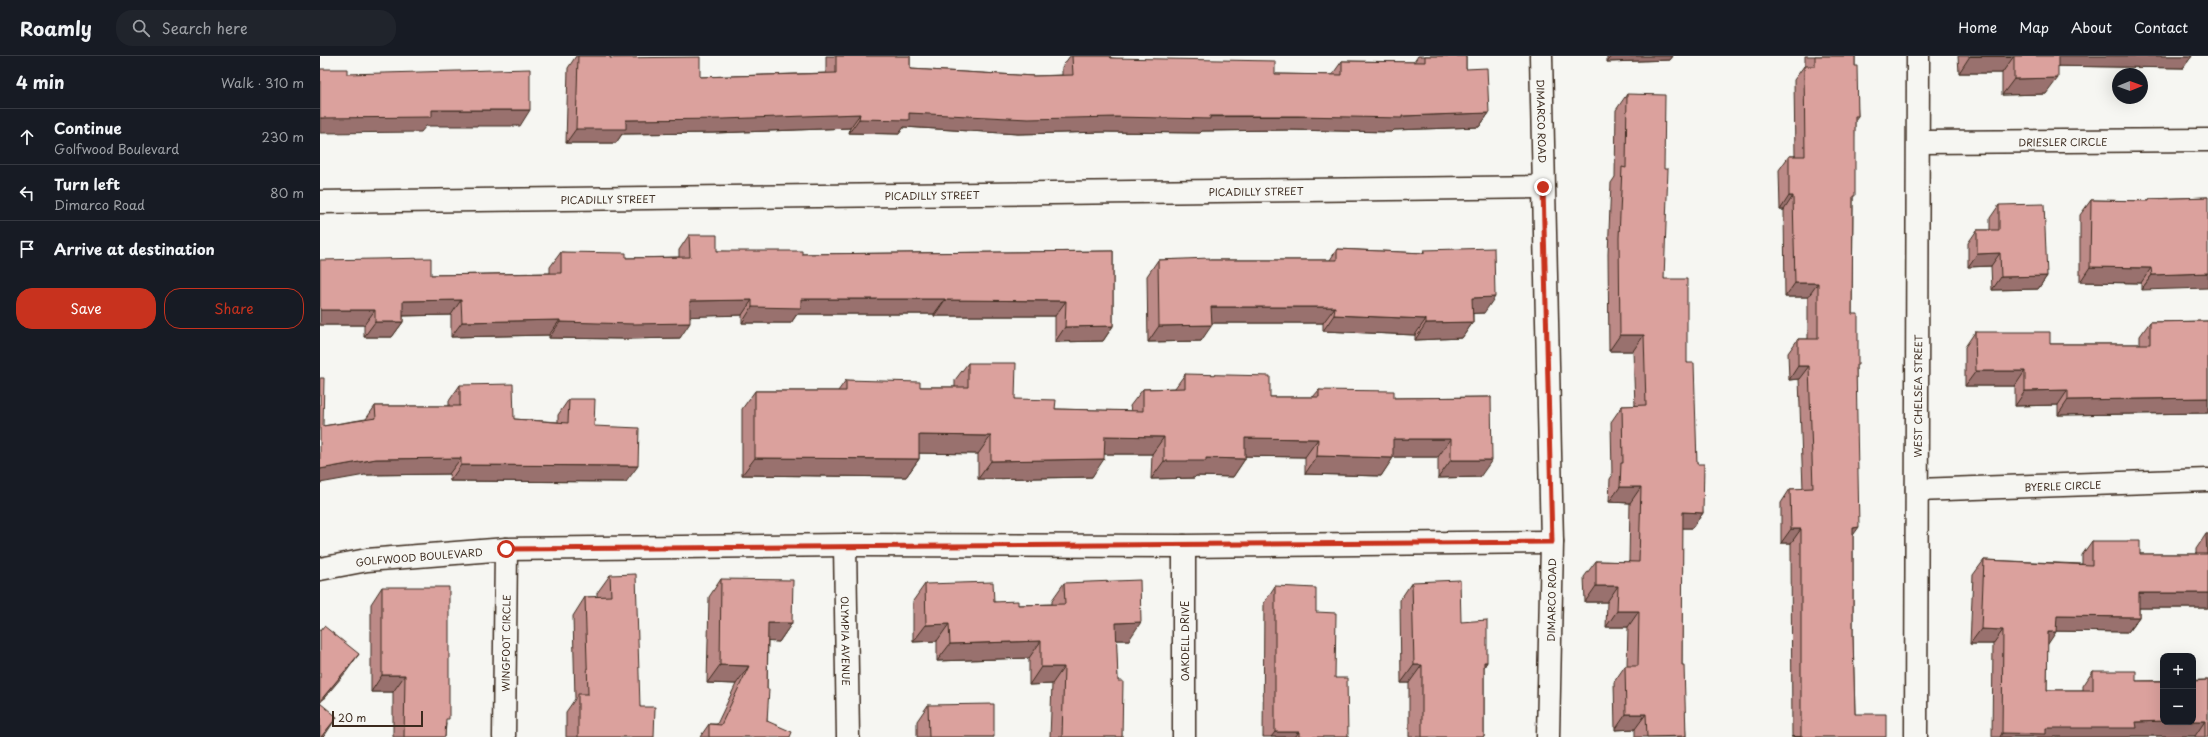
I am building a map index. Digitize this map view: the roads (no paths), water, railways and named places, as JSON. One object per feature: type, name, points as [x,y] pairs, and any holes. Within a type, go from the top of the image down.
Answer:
[{"type":"street","name":"DIMARCO ROAD","points":[[1541,56],[1552,542],[1548,737]]},
{"type":"street","name":"WEST CHELSEA STREET","points":[[1916,737],[1919,142],[1918,56]]},
{"type":"street","name":"DRIESLER CIRCLE","points":[[1919,142],[2208,140]]},
{"type":"street","name":"PICADILLY STREET","points":[[320,202],[1543,187]]},
{"type":"street","name":"BYERLE CIRCLE","points":[[1917,490],[2208,480]]},
{"type":"street","name":"GOLFWOOD BOULEVARD","points":[[320,569],[366,560],[506,549],[845,545],[1184,546],[1552,542]]},
{"type":"street","name":"OLYMPIA AVENUE","points":[[845,545],[848,737]]},
{"type":"street","name":"OAKDELL DRIVE","points":[[1184,546],[1184,737]]},
{"type":"street","name":"WINGFOOT CIRCLE","points":[[504,737],[506,549]]}]
